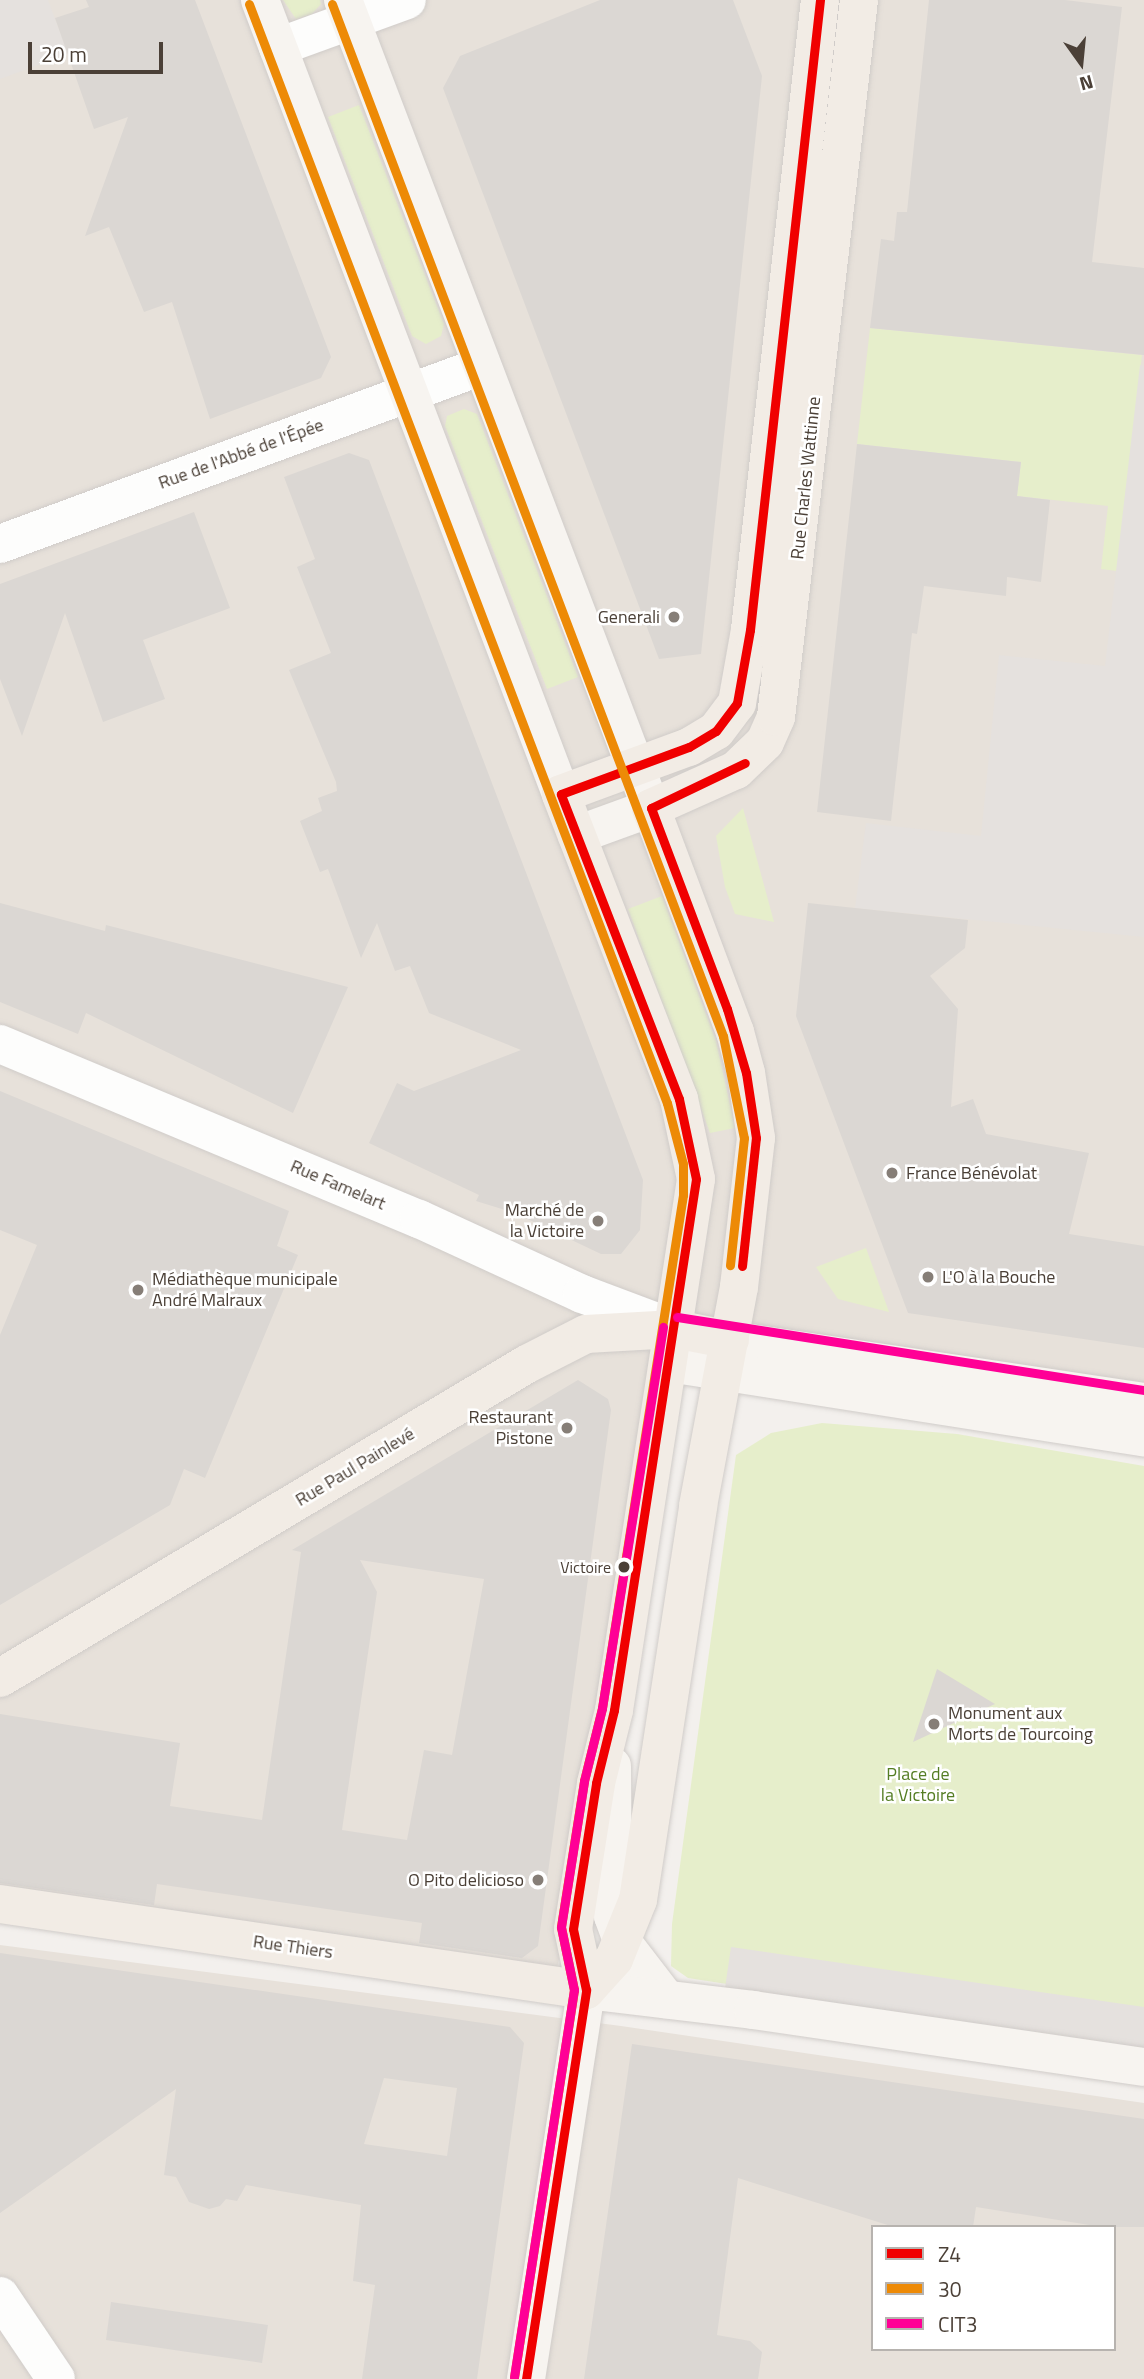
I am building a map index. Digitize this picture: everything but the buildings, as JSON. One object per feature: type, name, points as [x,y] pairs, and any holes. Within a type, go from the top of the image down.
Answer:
[{"type":"main road","points":[[260,0],[692,1144],[695,1196],[614,1710],[596,1783],[573,1929],[586,1990],[526,2379]]},
{"type":"main road","points":[[561,794],[635,767],[716,731],[733,712],[743,682],[820,0]]},
{"type":"main road","name":"Rue Charles Wattinne","points":[[577,835],[736,770],[765,742],[776,717],[859,0]]},
{"type":"main road","points":[[347,11],[727,1009],[751,1099],[754,1157],[727,1356],[700,1493],[638,1900],[623,1943],[586,1990]]},
{"type":"main road","name":"Rue Paul Painlevé","points":[[0,1678],[566,1343],[615,1329],[672,1346],[727,1356]]},
{"type":"main road","points":[[727,1356],[1144,1402]]},
{"type":"main road","points":[[727,1356],[1144,1437]]},
{"type":"main road","points":[[614,1710],[611,1896],[623,1943],[666,1999]]},
{"type":"main road","name":"Rue Thiers","points":[[0,1904],[586,1990]]},
{"type":"main road","points":[[586,1990],[1144,2067]]},
{"type":"street","points":[[278,47],[347,11],[407,0]]},
{"type":"street","name":"Rue de l'Abbé de l'Épée","points":[[0,544],[482,366]]},
{"type":"street","name":"Rue Famelart","points":[[0,1044],[672,1346]]},
{"type":"street","points":[[0,2296],[56,2379]]},
{"type":"shaded area","points":[[0,0],[1144,0],[1144,1387],[688,1344],[557,1969],[0,1891]]},
{"type":"shaded area","points":[[0,0],[48,0],[68,54],[0,79]]},
{"type":"shaded area","points":[[1140,365],[1144,366],[1144,937],[855,908],[866,823],[981,836],[999,655],[1105,666]]},
{"type":"shaded area","points":[[0,1945],[621,2026],[1144,2103],[1144,2379],[0,2379]]},
{"type":"shaded area","points":[[731,1947],[1144,2007],[1144,2049],[725,1988]]},
{"type":"green space","points":[[283,0],[320,0],[321,4],[312,14],[296,19]]},
{"type":"green space","points":[[359,105],[444,324],[441,336],[426,344],[412,336],[328,117]]},
{"type":"green space","points":[[870,328],[1142,355],[1117,571],[1101,569],[1108,506],[1017,496],[1021,462],[857,444]]},
{"type":"green space","points":[[464,409],[477,414],[578,677],[547,689],[445,426],[447,416]]},
{"type":"green space","points":[[743,808],[774,922],[735,914],[725,887],[716,836]]},
{"type":"green space","points":[[662,896],[716,1041],[735,1128],[710,1133],[628,909]]},
{"type":"green space","points":[[866,1248],[889,1312],[838,1299],[816,1267]]},
{"type":"green space","name":"Place de la Victoire","points":[[822,1423],[957,1434],[1144,1466],[1144,2048],[688,1978],[671,1966],[672,1924],[736,1455],[771,1433]]},
{"type":"transit line","name":"Z4","points":[[526,2379],[586,1990],[573,1929],[596,1783],[614,1710],[696,1179],[679,1099],[561,794],[689,747],[716,731],[737,703],[750,630],[820,0]]},
{"type":"transit line","name":"30","points":[[249,4],[667,1103],[683,1164],[683,1195],[602,1708],[584,1781],[561,1927],[574,1990],[514,2377]]},
{"type":"transit line","name":"30","points":[[332,4],[723,1036],[744,1138],[730,1265]]},
{"type":"transit line","name":"Z4","points":[[742,1266],[756,1138],[746,1073],[727,1009],[651,808],[745,763]]},
{"type":"transit line","name":"CIT3","points":[[677,1317],[1144,1390]]},
{"type":"transit line","name":"CIT3","points":[[514,2377],[574,1990],[561,1927],[584,1781],[602,1708],[663,1327]]},
{"type":"place","name":"Generali","points":[[674,617]]},
{"type":"place","name":"France Bénévolat","points":[[892,1173]]},
{"type":"place","name":"Marché de la Victoire","points":[[598,1221]]},
{"type":"place","name":"L'O à la Bouche","points":[[928,1277]]},
{"type":"place","name":"Médiathèque municipale André Malraux","points":[[138,1290]]},
{"type":"place","name":"Restaurant Pistone","points":[[567,1428]]},
{"type":"place","name":"Victoire","points":[[624,1567]]},
{"type":"place","name":"Monument aux Morts de Tourcoing","points":[[934,1724]]},
{"type":"place","name":"O Pito delicioso","points":[[538,1880]]}]
